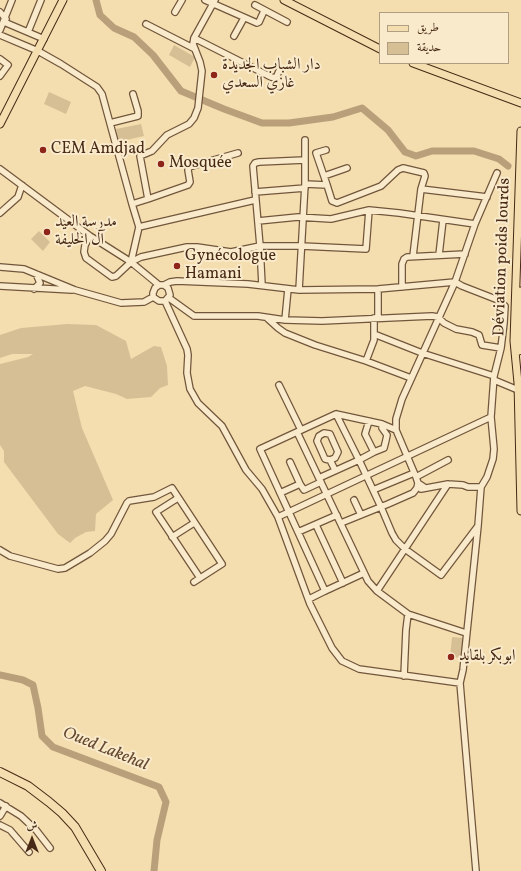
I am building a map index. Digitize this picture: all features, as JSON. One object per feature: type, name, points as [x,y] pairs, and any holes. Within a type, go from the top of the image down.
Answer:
[{"type":"highway","points":[[0,772],[28,786],[62,813],[75,827],[101,871]]},
{"type":"main road","points":[[0,124],[63,0]]},
{"type":"main road","points":[[284,0],[379,48]]},
{"type":"main road","points":[[416,64],[520,102]]},
{"type":"main road","name":"Déviation poids lourds","points":[[518,387],[514,342],[521,131]]},
{"type":"main road","name":"Déviation poids lourds","points":[[521,291],[518,387],[521,511]]},
{"type":"street","points":[[0,30],[5,21],[12,0]]},
{"type":"street","points":[[28,32],[41,0]]},
{"type":"street","points":[[175,12],[182,0]]},
{"type":"street","points":[[206,0],[214,2],[256,23],[264,11]]},
{"type":"street","points":[[148,199],[140,156],[152,151],[171,133],[189,124],[194,118],[198,108],[202,71],[193,44],[194,38],[214,2]]},
{"type":"street","points":[[255,5],[287,22]]},
{"type":"street","points":[[0,12],[5,21],[44,39]]},
{"type":"street","points":[[234,36],[244,18]]},
{"type":"street","points":[[146,24],[195,49]]},
{"type":"street","points":[[0,35],[38,51],[62,64],[97,87],[102,94],[139,227],[132,262]]},
{"type":"street","points":[[194,38],[271,77],[276,78],[279,71]]},
{"type":"street","points":[[0,59],[8,64],[0,76]]},
{"type":"street","points":[[110,123],[138,116],[134,94]]},
{"type":"street","points":[[299,290],[305,186],[305,140]]},
{"type":"street","points":[[326,150],[316,153],[332,201],[337,203],[381,186],[398,170],[403,168],[424,173],[425,176],[413,256]]},
{"type":"street","points":[[132,204],[188,185],[190,182],[189,167],[238,153]]},
{"type":"street","points":[[262,286],[253,166],[255,163],[305,160]]},
{"type":"street","points":[[324,176],[347,168]]},
{"type":"street","points":[[0,169],[90,236],[132,262],[170,290],[167,300],[187,350],[187,381],[194,396],[205,410],[222,426],[246,470],[262,489],[278,517],[309,599],[332,648],[342,661],[359,669],[460,683]]},
{"type":"street","points":[[424,487],[418,483],[407,457],[396,430],[396,419],[411,378],[455,282],[475,224],[497,172]]},
{"type":"street","points":[[0,213],[18,196],[22,185]]},
{"type":"street","points":[[255,192],[327,185]]},
{"type":"street","points":[[422,189],[487,197]]},
{"type":"street","points":[[139,227],[255,200]]},
{"type":"street","points":[[90,236],[84,245],[86,258],[112,277],[116,276],[132,262],[141,258],[187,248],[197,247],[231,252],[260,246],[366,249],[369,210]]},
{"type":"street","points":[[258,221],[303,217],[331,219],[369,210],[475,224]]},
{"type":"street","points":[[439,255],[443,220]]},
{"type":"street","points":[[402,287],[402,264],[404,259],[407,257],[465,254]]},
{"type":"street","points":[[0,267],[12,267],[36,274],[75,290],[121,303],[144,302],[153,297]]},
{"type":"street","points":[[34,289],[40,283],[36,274]]},
{"type":"street","points":[[153,297],[155,288],[177,281],[262,286],[299,290],[378,289],[455,282],[498,300],[505,306],[501,348],[494,378],[491,417],[494,449],[493,460],[482,487],[463,670],[460,683],[476,871]]},
{"type":"street","points":[[0,286],[75,290]]},
{"type":"street","points":[[285,320],[288,289]]},
{"type":"street","points":[[366,361],[374,340],[378,289]]},
{"type":"street","points":[[153,297],[159,301],[167,300],[194,316],[258,316],[285,320],[322,321],[432,316],[438,317],[444,323],[456,329],[472,332],[479,336],[482,345],[501,348]]},
{"type":"street","points":[[267,318],[286,333],[411,378]]},
{"type":"street","points":[[374,334],[422,353],[518,387]]},
{"type":"street","points":[[279,385],[320,480],[328,494],[368,581],[377,591],[408,614],[466,633]]},
{"type":"street","points":[[325,591],[260,449],[336,414],[382,424],[396,430]]},
{"type":"street","points":[[336,414],[392,533],[396,540],[405,549],[441,576],[478,526]]},
{"type":"street","points":[[278,517],[491,417]]},
{"type":"street","points":[[369,421],[365,434],[374,452]]},
{"type":"street","points":[[290,462],[304,490],[335,470],[384,448],[387,435],[382,428],[382,424]]},
{"type":"street","points":[[330,460],[335,458],[338,452],[330,434],[324,433],[319,436],[317,441],[325,458],[330,460],[335,470]]},
{"type":"street","points":[[373,490],[415,475],[448,460]]},
{"type":"street","points":[[413,493],[418,483]]},
{"type":"street","points":[[280,493],[300,484]]},
{"type":"street","points":[[341,523],[381,507],[424,487],[448,484],[468,487],[482,487]]},
{"type":"street","points":[[377,591],[448,484]]},
{"type":"street","points":[[0,550],[10,556],[51,567],[65,568],[90,553],[105,541],[116,525],[129,501],[154,497],[172,488],[222,564],[194,582]]},
{"type":"street","points":[[178,498],[156,512],[200,578]]},
{"type":"street","points":[[354,500],[361,515]]},
{"type":"street","points":[[298,532],[337,515]]},
{"type":"street","points":[[172,537],[194,523]]},
{"type":"street","points":[[316,525],[343,583]]},
{"type":"street","points":[[309,599],[364,573]]},
{"type":"street","points":[[404,676],[408,614]]},
{"type":"street","points":[[0,816],[3,804],[21,816],[36,830],[50,848]]},
{"type":"street","points":[[0,825],[10,830],[30,852]]},
{"type":"green space","points":[[174,45],[195,57],[190,67],[169,55]]},
{"type":"green space","points":[[49,92],[71,102],[66,114],[44,104]]},
{"type":"green space","points":[[141,124],[144,136],[118,142],[116,129]]},
{"type":"green space","points":[[39,231],[50,242],[43,251],[31,239]]},
{"type":"green space","points":[[67,324],[96,325],[126,341],[131,359],[154,346],[161,347],[167,366],[168,385],[160,388],[151,397],[127,399],[116,394],[85,386],[73,391],[82,428],[113,500],[96,514],[95,531],[86,532],[75,538],[70,543],[58,534],[4,462],[4,451],[0,445],[0,364],[28,357],[33,354],[12,354],[0,358],[0,335],[21,328]]},
{"type":"green space","points":[[452,637],[464,638],[463,658],[450,657]]},
{"type":"waterway","points":[[96,0],[100,15],[114,28],[134,37],[153,55],[181,91],[224,109],[262,123],[289,123],[333,117],[362,108],[388,130],[405,152],[416,156],[432,151],[474,151],[499,159],[508,166]]},
{"type":"waterway","name":"Oued Lakehal","points":[[0,675],[23,680],[33,685],[42,736],[53,747],[159,787],[166,802],[157,840],[154,871]]},
{"type":"place","name":"دار الشباب الجديدة غازي السعدي","points":[[214,75]]},
{"type":"place","name":"CEM Amdjad","points":[[43,150]]},
{"type":"place","name":"Mosquée","points":[[161,164]]},
{"type":"place","name":"مدرسة العيد آل الخليفة","points":[[47,232]]},
{"type":"place","name":"Gynécologue Hamani","points":[[177,266]]},
{"type":"place","name":"ابوبكر بلقايد","points":[[451,657]]}]
